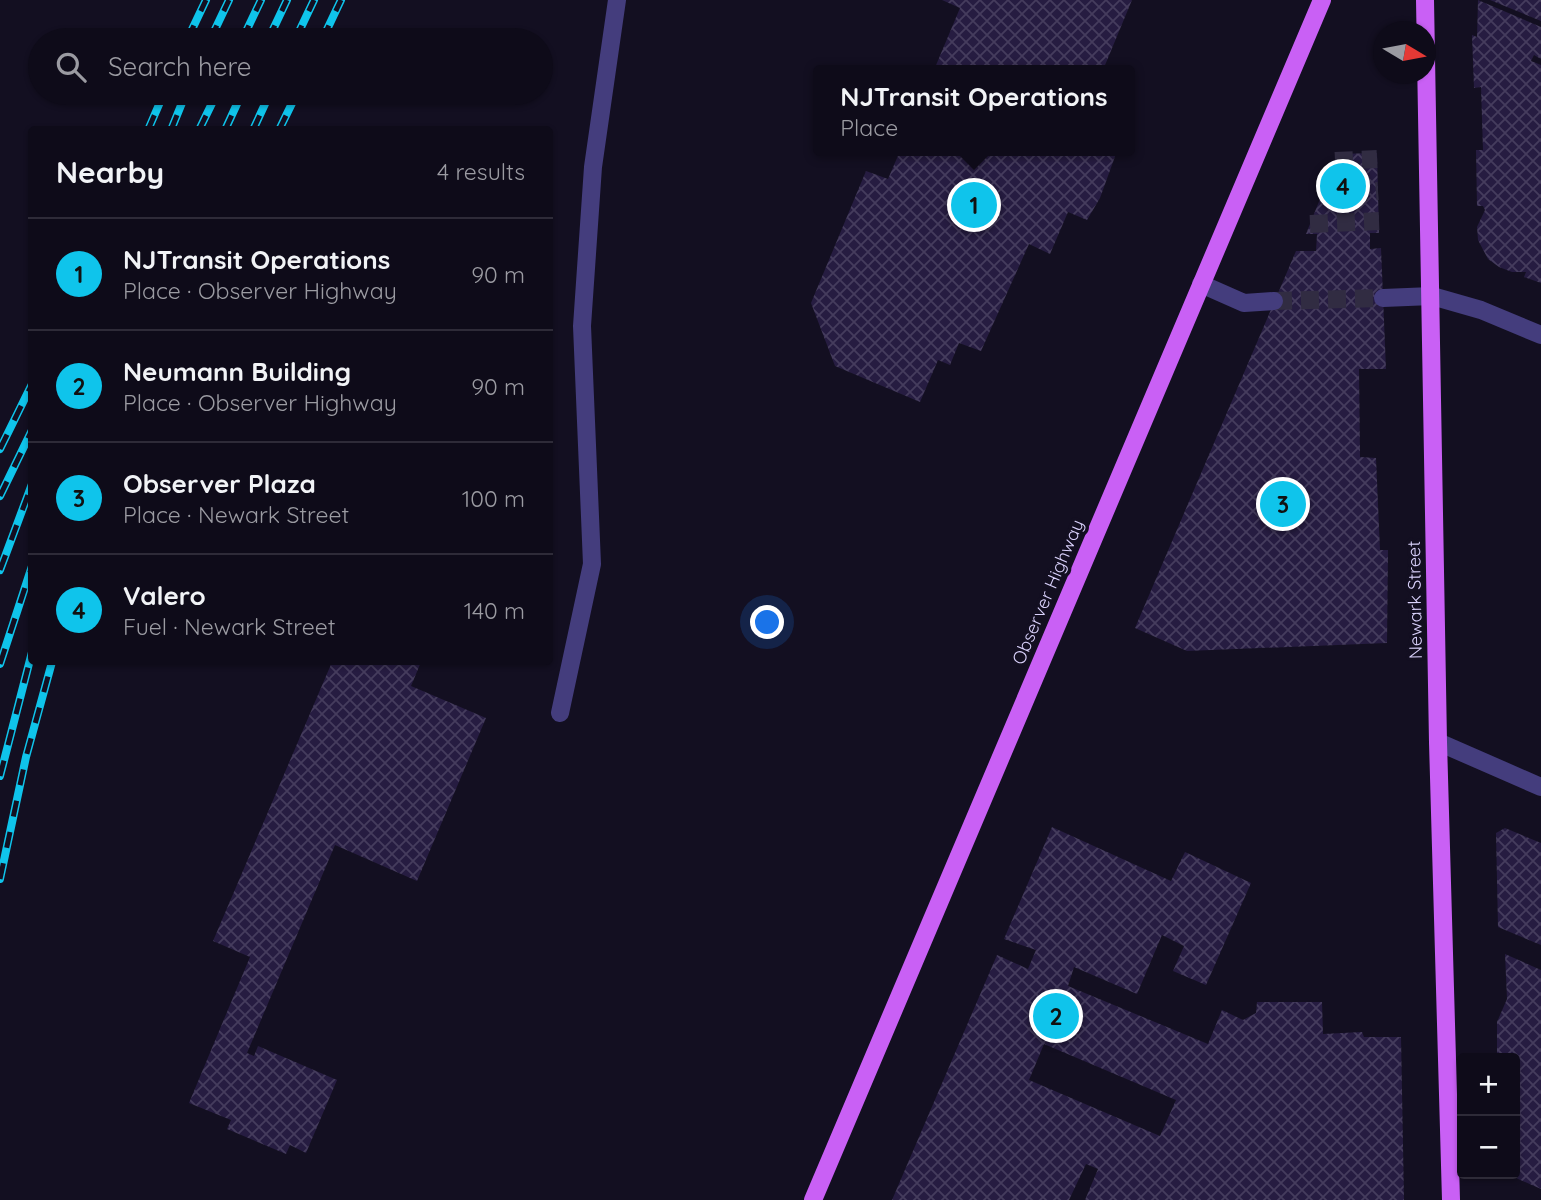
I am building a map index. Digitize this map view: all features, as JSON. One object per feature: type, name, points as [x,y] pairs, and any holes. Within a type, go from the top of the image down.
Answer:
[{"type":"main road","name":"Observer Highway","points":[[813,1200],[1322,0]]},
{"type":"main road","name":"Newark Street","points":[[1425,0],[1432,296],[1437,742],[1451,1200]]},
{"type":"street","points":[[560,713],[592,564],[582,314],[593,167],[617,0]]},
{"type":"street","points":[[1201,284],[1244,303],[1274,301]]},
{"type":"street","points":[[1383,298],[1432,296],[1481,310],[1541,335]]},
{"type":"street","points":[[1437,742],[1541,787]]},
{"type":"building","points":[[942,0],[1132,0],[1105,65],[936,65],[960,8]]},
{"type":"building","points":[[1478,0],[1541,27],[1541,59],[1534,55],[1531,61],[1541,65],[1541,283],[1524,277],[1526,272],[1512,272],[1499,267],[1488,259],[1478,240],[1477,227],[1485,210],[1483,206],[1477,206],[1476,150],[1483,150],[1481,87],[1474,88],[1472,35],[1477,37]]},
{"type":"building","points":[[1490,0],[1541,0],[1541,21]]},
{"type":"building","points":[[1377,153],[1379,233],[1370,233],[1370,249],[1381,248],[1386,369],[1359,369],[1360,457],[1376,458],[1380,550],[1388,550],[1387,643],[1187,651],[1135,628],[1296,251],[1316,251],[1317,234],[1306,234],[1338,154]]},
{"type":"building","points":[[898,156],[1115,156],[1100,198],[1087,220],[1068,212],[1050,254],[1029,244],[981,351],[959,343],[950,365],[938,360],[920,402],[835,366],[811,303],[866,171],[888,179]]},
{"type":"building","points":[[331,665],[420,665],[411,686],[486,718],[417,881],[335,845],[247,1053],[254,1056],[258,1046],[337,1080],[306,1153],[290,1145],[286,1154],[227,1129],[231,1120],[189,1103],[250,957],[213,941]]},
{"type":"building","points":[[1052,827],[1171,881],[1185,852],[1251,883],[1206,985],[1173,971],[1184,946],[1162,935],[1137,994],[1074,967],[1068,986],[1208,1044],[1222,1010],[1243,1020],[1256,1013],[1257,1002],[1322,1002],[1323,1034],[1362,1032],[1364,1037],[1401,1037],[1404,1200],[1085,1200],[1098,1169],[1086,1164],[1069,1200],[892,1200],[997,955],[1028,969],[1036,950],[1004,939]],"holes":[[[1044,1044],[1176,1100],[1160,1136],[1029,1080]]]},
{"type":"building","points":[[1505,828],[1541,843],[1541,945],[1498,927],[1496,833]]},
{"type":"building","points":[[1505,954],[1541,970],[1541,1189],[1518,1179],[1520,1053],[1497,1053],[1497,1022],[1507,999]]},
{"type":"tunnel","points":[[1335,161],[1377,159]]},
{"type":"tunnel","points":[[1322,195],[1378,191]]},
{"type":"tunnel","points":[[1310,224],[1379,221]]},
{"type":"tunnel","points":[[1274,301],[1383,298]]},
{"type":"railway","points":[[193,28],[206,0]]},
{"type":"railway","points":[[216,28],[229,0]]},
{"type":"railway","points":[[248,28],[261,0]]},
{"type":"railway","points":[[274,28],[287,0]]},
{"type":"railway","points":[[301,28],[314,0]]},
{"type":"railway","points":[[328,28],[341,0]]},
{"type":"railway","points":[[150,126],[159,105]]},
{"type":"railway","points":[[173,126],[181,105]]},
{"type":"railway","points":[[201,126],[211,105]]},
{"type":"railway","points":[[227,126],[236,105]]},
{"type":"railway","points":[[255,126],[264,105]]},
{"type":"railway","points":[[281,126],[291,105]]},
{"type":"railway","points":[[0,449],[28,392]]},
{"type":"railway","points":[[0,496],[28,438]]},
{"type":"railway","points":[[0,570],[28,495]]},
{"type":"railway","points":[[0,664],[28,578]]},
{"type":"railway","points":[[0,776],[29,665]]},
{"type":"railway","points":[[0,879],[26,757],[51,665]]},
{"type":"place","name":"Valero","points":[[1343,186]]},
{"type":"place","name":"NJTransit Operations","points":[[974,205]]},
{"type":"place","name":"Observer Plaza","points":[[1283,504]]},
{"type":"place","name":"Neumann Building","points":[[1056,1016]]}]
